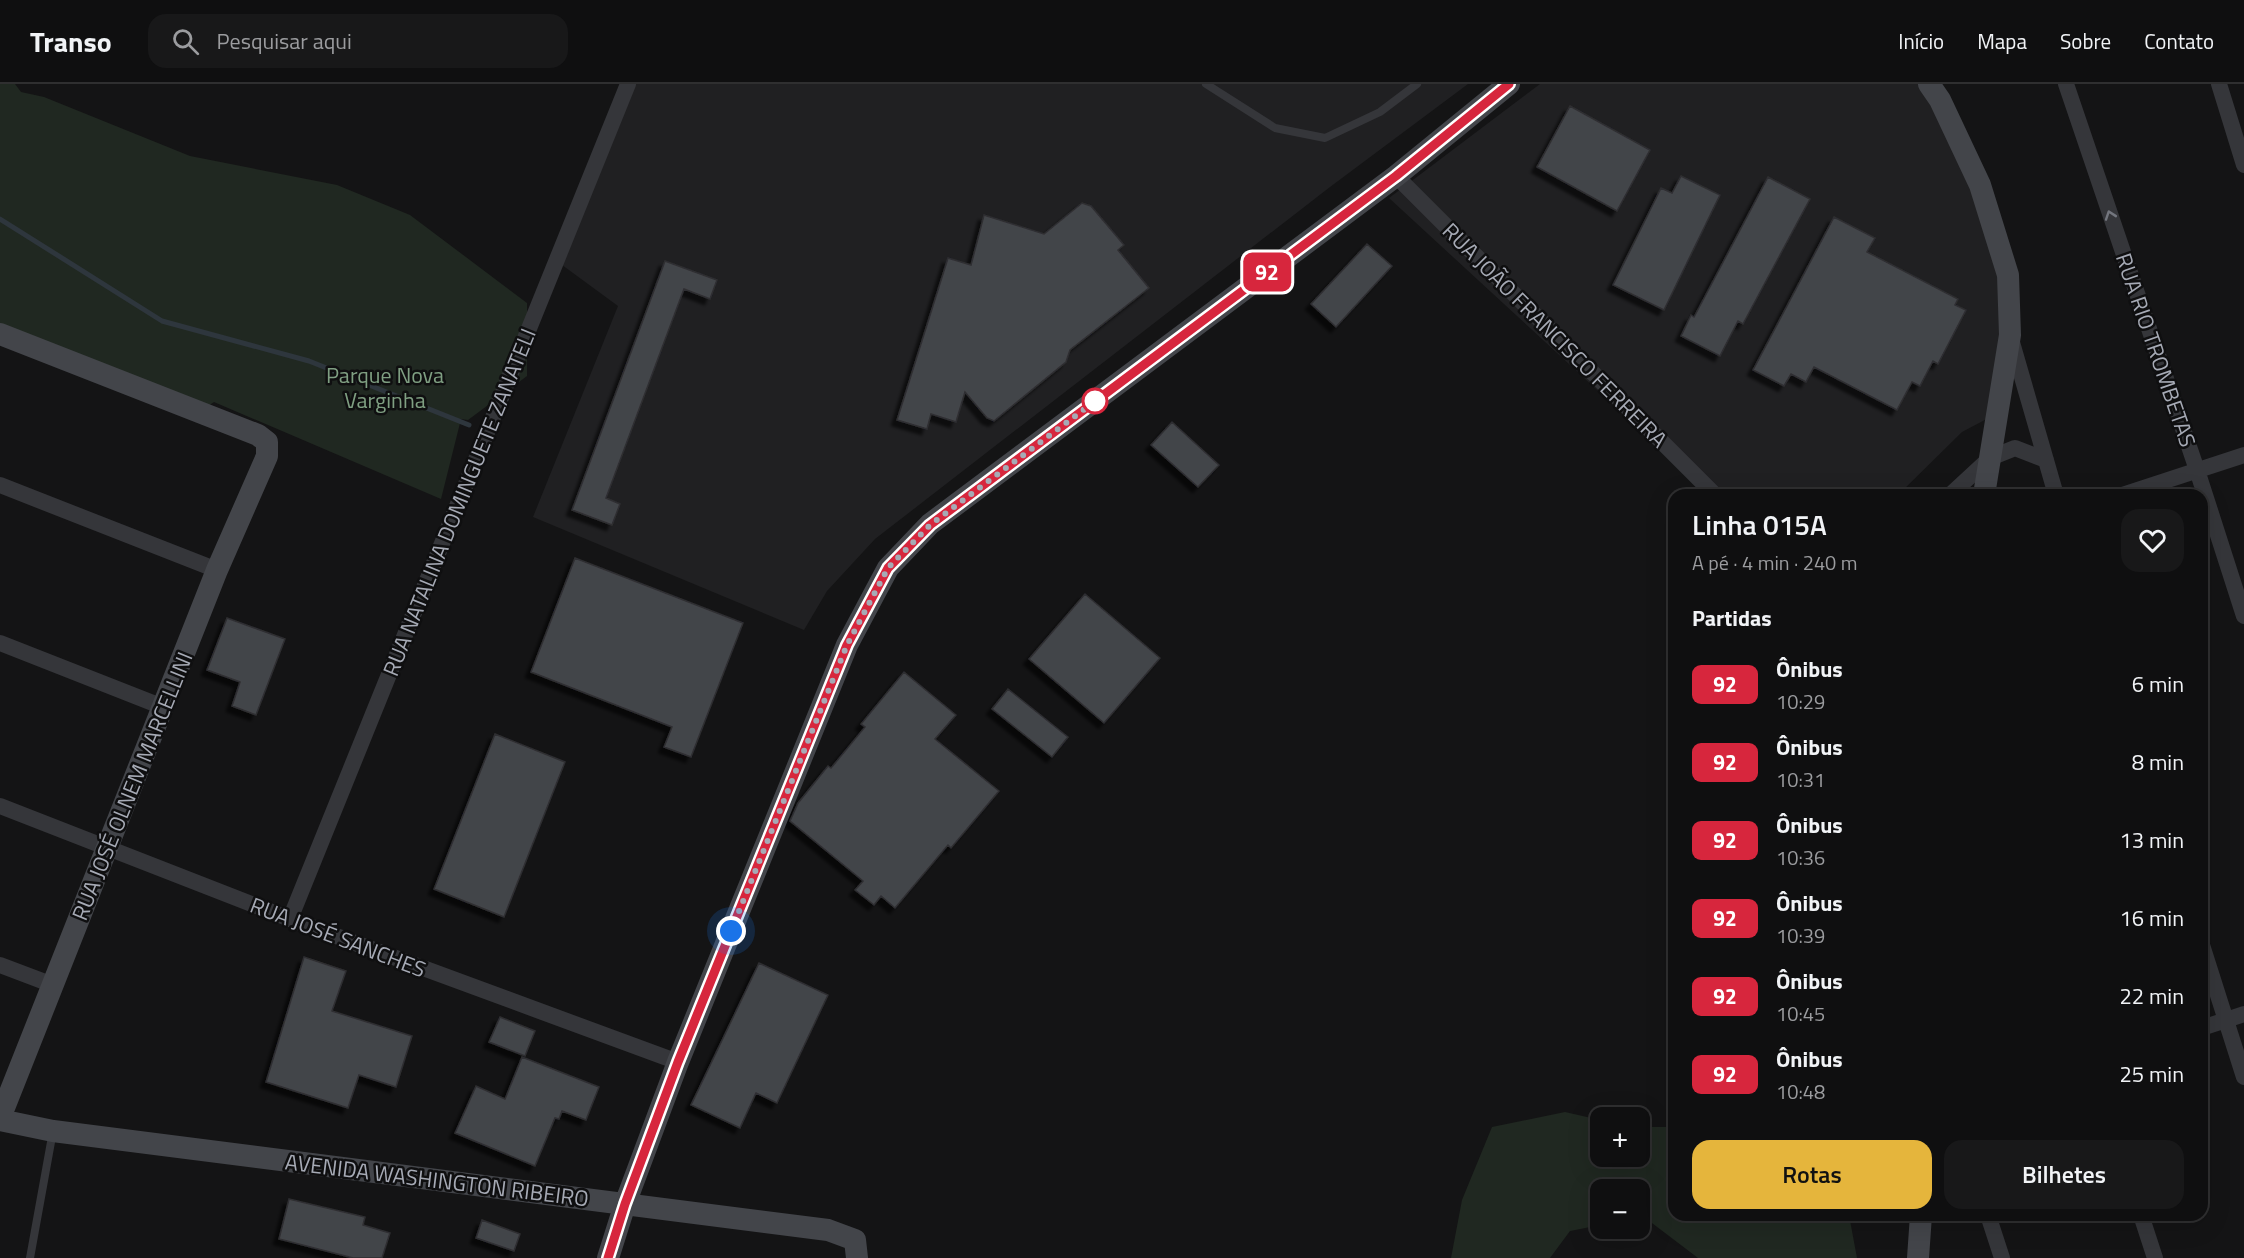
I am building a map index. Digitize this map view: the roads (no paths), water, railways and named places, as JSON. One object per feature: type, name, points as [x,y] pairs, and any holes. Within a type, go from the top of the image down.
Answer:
[{"type":"street","name":"RUA NATALINA DOMINGUETE ZANATELI","points":[[290,919],[628,84]]},
{"type":"street","points":[[608,1258],[625,1204],[678,1062],[847,645],[888,568],[930,525],[1396,176],[1509,84]]},
{"type":"street","points":[[1929,84],[1940,100],[1980,185],[2008,275],[2010,335],[1985,489]]},
{"type":"street","name":"RUA RIO TROMBETAS","points":[[2066,84],[2203,489]]},
{"type":"street","points":[[2219,84],[2244,165]]},
{"type":"street","name":"RUA JOÃO FRANCISCO FERREIRA","points":[[1396,176],[1709,489]]},
{"type":"street","name":"RUA JOSÉ OLNEM MARCELLINI","points":[[0,333],[258,435],[267,442],[267,456],[217,570],[0,1119]]},
{"type":"street","points":[[2010,335],[2054,489]]},
{"type":"street","points":[[1956,489],[1990,458],[2014,448],[2046,459]]},
{"type":"street","points":[[2140,489],[2244,455]]},
{"type":"street","points":[[0,485],[217,570]]},
{"type":"street","name":"RUA RIO TROMBETAS","points":[[2208,504],[2244,616]]},
{"type":"street","points":[[0,643],[163,707]]},
{"type":"street","name":"RUA JOSÉ SANCHES","points":[[0,806],[290,919],[678,1062]]},
{"type":"street","points":[[2208,964],[2244,1077]]},
{"type":"street","points":[[0,965],[53,985]]},
{"type":"street","points":[[2208,1026],[2244,1014]]},
{"type":"street","name":"AVENIDA WASHINGTON RIBEIRO","points":[[0,1119],[53,1131],[828,1230],[855,1240],[857,1258]]},
{"type":"street","points":[[1918,1258],[1921,1221]]},
{"type":"street","points":[[1990,1221],[2002,1258]]},
{"type":"street","points":[[2143,1221],[2155,1258]]},
{"type":"lane","points":[[1206,84],[1275,128],[1325,138],[1380,112],[1416,84]]},
{"type":"lane","points":[[30,1258],[53,1131]]},
{"type":"waterway","points":[[0,219],[162,321],[309,361],[469,425]]},
{"type":"park label","name":"Parque Nova Varginha","points":[[385,388]]}]
